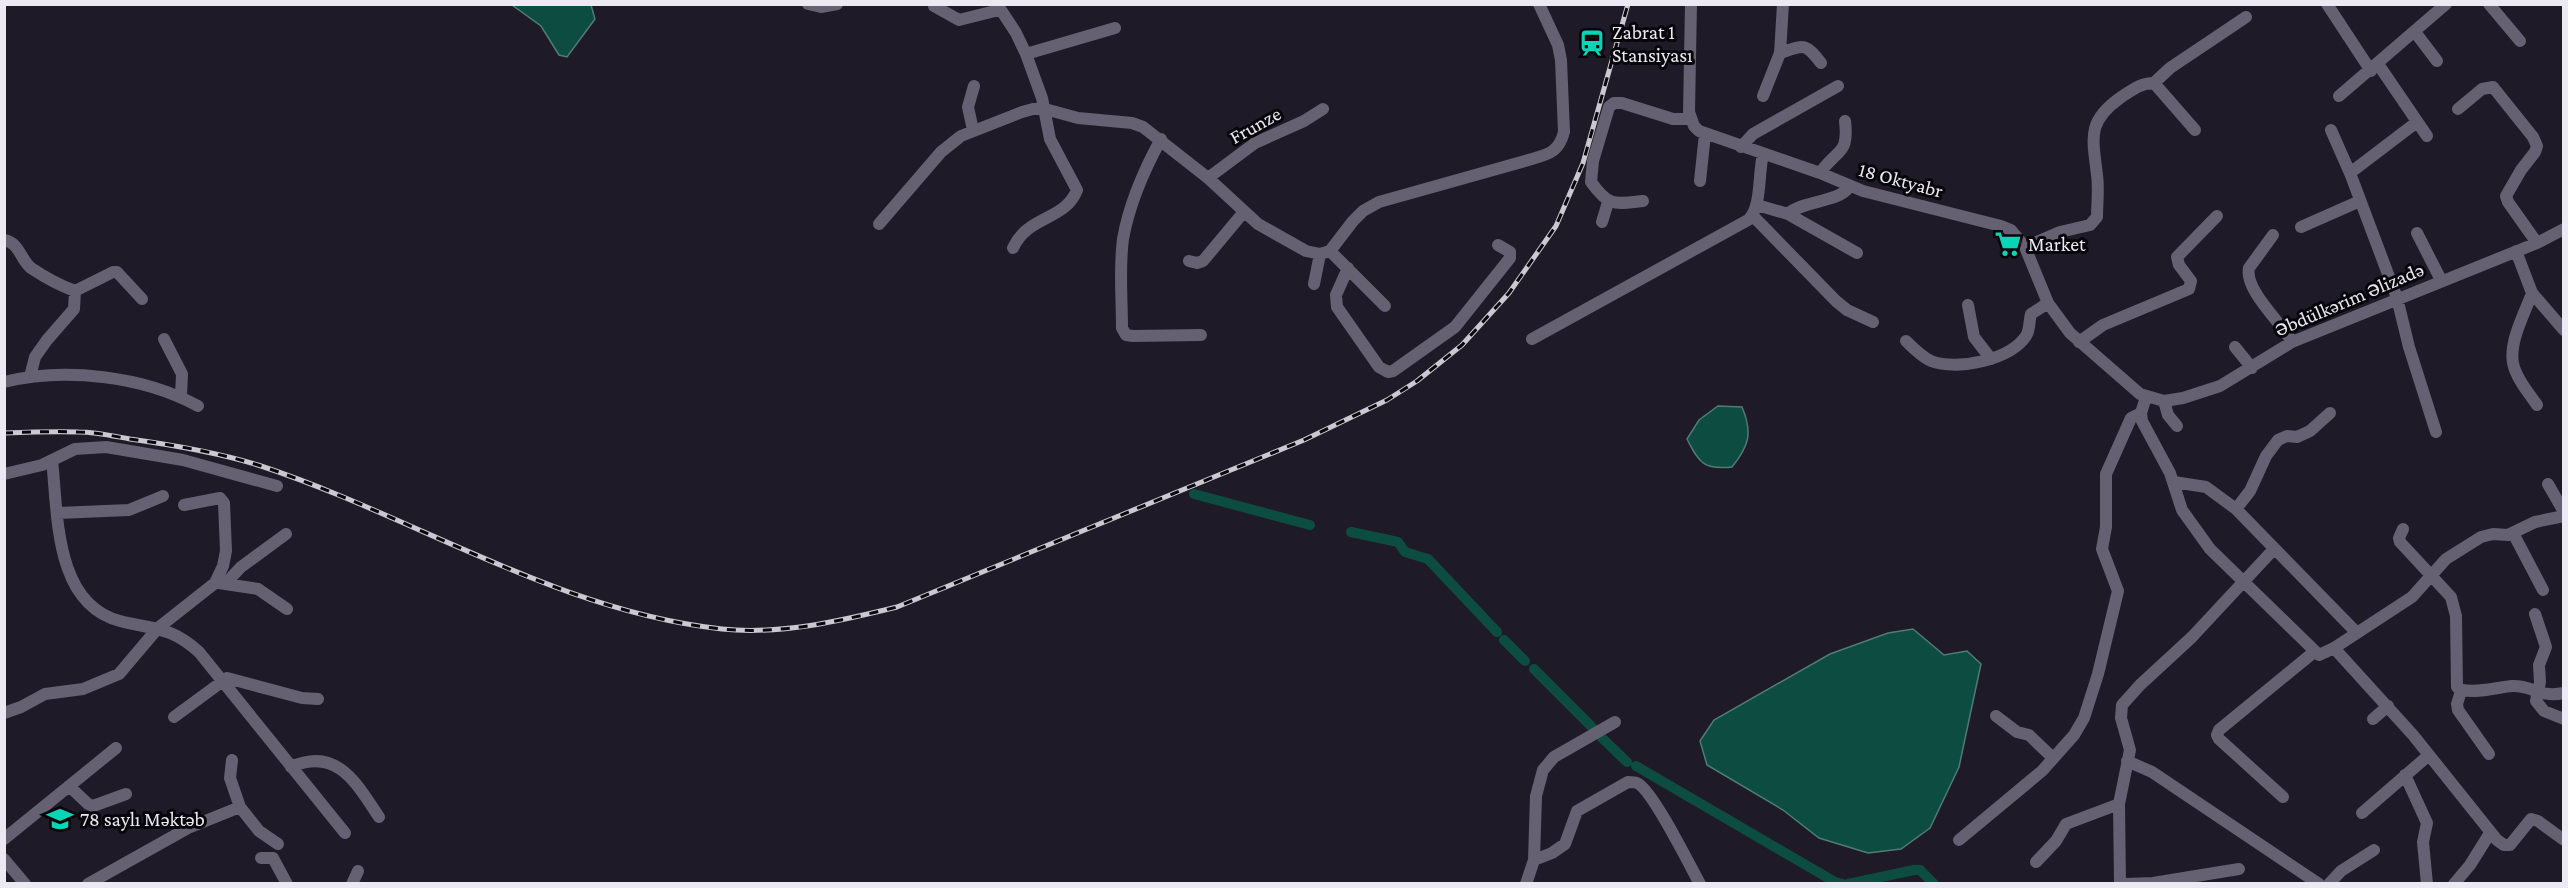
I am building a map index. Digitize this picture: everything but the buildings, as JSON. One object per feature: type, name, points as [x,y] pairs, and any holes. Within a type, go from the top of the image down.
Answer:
[{"type":"street","points":[[808,4],[821,7],[837,4]]},
{"type":"street","points":[[1314,284],[1325,252],[1353,221],[1379,202],[1532,159],[1556,150],[1564,132],[1561,60],[1558,45],[1539,4]]},
{"type":"street","points":[[1643,201],[1614,204],[1608,202],[1591,182],[1590,175],[1611,105],[1622,102],[1673,119],[1691,119],[1689,112],[1691,4]]},
{"type":"street","points":[[1763,96],[1780,53],[1783,4]]},
{"type":"street","points":[[2340,96],[2446,4]]},
{"type":"street","points":[[2489,4],[2520,41]]},
{"type":"street","points":[[934,6],[959,20],[998,7],[1016,33],[1026,54],[1045,109],[1050,138],[1077,190],[1074,198],[1062,210],[1018,236],[1013,248]]},
{"type":"street","points":[[2331,6],[2427,136]]},
{"type":"street","points":[[2025,247],[2094,222],[2097,217],[2097,177],[2092,146],[2093,130],[2108,108],[2142,83],[2154,83],[2169,68],[2246,17]]},
{"type":"street","points":[[1026,54],[1115,28]]},
{"type":"street","points":[[2415,32],[2437,61]]},
{"type":"street","points":[[1780,53],[1803,46],[1809,48],[1821,63]]},
{"type":"street","points":[[2154,83],[2195,130]]},
{"type":"street","points":[[973,130],[968,114],[974,86]]},
{"type":"street","points":[[1741,147],[1753,134],[1838,86]]},
{"type":"street","points":[[2458,109],[2482,89],[2493,87],[2533,137],[2537,146],[2535,152],[2506,195],[2508,202],[2537,243]]},
{"type":"street","points":[[879,224],[941,152],[961,136],[973,130],[1033,108],[1078,118],[1132,123],[1143,127],[1161,139],[1258,224],[1306,251],[1325,252],[1348,268],[1385,306]]},
{"type":"street","name":"Frunze","points":[[1208,178],[1255,143],[1304,121],[1323,109]]},
{"type":"street","name":"18 Oktyabr","points":[[1691,119],[1694,126],[1705,134],[1820,173],[1849,187],[2001,225],[2011,230],[2025,247],[2048,303],[2079,342],[2146,397]]},
{"type":"street","points":[[1820,173],[1843,149],[1847,139],[1845,121]]},
{"type":"street","points":[[2350,173],[2417,123]]},
{"type":"street","points":[[2331,130],[2350,173],[2397,298],[2409,347],[2436,432]]},
{"type":"street","points":[[1700,181],[1705,134]]},
{"type":"street","points":[[1161,139],[1141,179],[1123,238],[1122,328],[1126,335],[1133,336],[1201,335]]},
{"type":"street","points":[[1763,154],[1755,211],[1836,301],[1848,310],[1873,322]]},
{"type":"street","points":[[1788,213],[1795,208],[1842,193],[1849,187]]},
{"type":"street","points":[[2301,227],[2360,201]]},
{"type":"street","points":[[1602,222],[1608,202]]},
{"type":"street","points":[[1532,339],[1663,268],[1755,211],[1788,213],[1857,253]]},
{"type":"street","points":[[1189,261],[1197,263],[1203,261],[1243,213]]},
{"type":"street","points":[[2079,342],[2103,325],[2189,289],[2192,286],[2191,281],[2179,265],[2177,257],[2217,216]]},
{"type":"street","name":"Əbdülkərim Əlizadə","points":[[2146,397],[2164,401],[2183,398],[2220,386],[2292,342],[2537,243],[2564,229]]},
{"type":"street","points":[[2417,233],[2441,280]]},
{"type":"street","points":[[2273,235],[2249,268],[2248,273],[2259,298],[2292,342]]},
{"type":"street","points":[[4,240],[16,246],[29,266],[75,291]]},
{"type":"street","points":[[1348,268],[1336,294],[1337,307],[1379,366],[1388,372],[1436,343],[1455,327],[1510,258],[1510,252],[1498,245]]},
{"type":"street","points":[[2516,251],[2532,293],[2564,330]]},
{"type":"street","points":[[75,291],[117,272],[142,299]]},
{"type":"street","points":[[30,377],[35,357],[74,309],[75,291]]},
{"type":"street","points":[[2532,293],[2513,348],[2513,361],[2517,375],[2537,405]]},
{"type":"street","points":[[1906,341],[1928,360],[1937,363],[1966,364],[1990,360],[2024,338],[2028,334],[2031,314],[2048,303]]},
{"type":"street","points":[[1968,305],[1974,337],[1990,360]]},
{"type":"street","points":[[164,339],[182,374],[181,396]]},
{"type":"street","points":[[2235,346],[2252,368]]},
{"type":"street","points":[[4,382],[30,377],[122,379],[181,396],[198,406]]},
{"type":"street","points":[[2146,397],[2141,413],[2146,430],[2174,482],[2178,501],[2196,531],[2210,549],[2314,652],[2324,654],[2412,597],[2446,559],[2481,537],[2514,533],[2535,522],[2564,514],[2548,484]]},
{"type":"street","points":[[2164,401],[2168,415],[2177,426]]},
{"type":"street","points":[[1959,840],[2042,771],[2080,727],[2098,674],[2118,591],[2102,549],[2106,527],[2104,502],[2106,474],[2131,418],[2141,413]]},
{"type":"street","points":[[2236,508],[2250,491],[2266,456],[2278,440],[2287,436],[2296,437],[2310,431],[2330,413]]},
{"type":"street","points":[[4,474],[33,468],[75,449],[106,447],[183,460],[277,486]]},
{"type":"street","points":[[52,460],[63,556],[82,596],[94,609],[104,615],[119,621],[158,628],[184,639],[199,652],[345,833]]},
{"type":"street","points":[[2174,482],[2206,487],[2236,508],[2356,632]]},
{"type":"street","points":[[58,513],[129,510],[163,496]]},
{"type":"street","points":[[184,505],[213,498],[220,498],[224,503],[226,551],[220,583]]},
{"type":"street","points":[[2403,529],[2399,538],[2400,542],[2444,588],[2454,605],[2456,682],[2461,691],[2457,704],[2458,710],[2489,754]]},
{"type":"street","points":[[2514,533],[2543,590]]},
{"type":"street","points":[[4,713],[45,694],[83,689],[119,674],[158,628],[286,534]]},
{"type":"street","points":[[2120,884],[2119,804],[2130,745],[2121,718],[2122,705],[2140,685],[2192,637],[2274,549]]},
{"type":"street","points":[[220,583],[263,591],[287,609]]},
{"type":"street","points":[[2535,614],[2546,647],[2540,660],[2540,682],[2537,693],[2539,706],[2564,719]]},
{"type":"street","points":[[2334,648],[2388,706],[2490,833],[2505,845],[2510,845],[2531,819],[2538,821],[2564,840]]},
{"type":"street","points":[[2283,797],[2217,735],[2219,730],[2314,652]]},
{"type":"street","points":[[174,717],[220,680],[226,678],[287,695],[318,699]]},
{"type":"street","points":[[2461,691],[2513,686],[2545,695],[2564,693]]},
{"type":"street","points":[[2373,719],[2388,706]]},
{"type":"street","points":[[1996,716],[2017,732],[2029,735],[2053,758]]},
{"type":"street","points":[[1526,884],[1534,860],[1536,796],[1539,779],[1546,764],[1576,742],[1615,722]]},
{"type":"street","points":[[4,839],[116,748]]},
{"type":"street","points":[[2362,813],[2429,755]]},
{"type":"street","points":[[232,760],[230,778],[240,807],[259,831],[278,844]]},
{"type":"street","points":[[291,767],[304,761],[327,762],[351,775],[379,817]]},
{"type":"street","points":[[2127,761],[2152,772],[2319,884]]},
{"type":"street","points":[[2404,775],[2427,823],[2423,842],[2427,884]]},
{"type":"street","points":[[1534,860],[1552,853],[1565,844],[1577,811],[1628,782],[1636,782],[1643,788],[1667,824],[1700,884]]},
{"type":"street","points":[[69,786],[93,806],[126,794]]},
{"type":"street","points":[[2036,862],[2056,841],[2066,824],[2119,804]]},
{"type":"street","points":[[91,883],[188,828],[240,807]]},
{"type":"street","points":[[2454,884],[2470,865],[2490,833]]},
{"type":"street","points":[[2329,884],[2341,871],[2374,850]]},
{"type":"street","points":[[261,858],[273,858],[287,884]]},
{"type":"street","points":[[4,860],[25,884]]},
{"type":"street","points":[[2126,884],[2153,883],[2239,869]]},
{"type":"street","points":[[352,884],[358,871]]},
{"type":"shaded area","points":[[512,5],[591,5],[595,19],[567,57],[559,55],[541,26]]},
{"type":"shaded area","points":[[1718,406],[1742,407],[1747,424],[1746,446],[1732,467],[1715,467],[1704,463],[1695,454],[1687,439],[1699,420]]},
{"type":"shaded area","points":[[1913,629],[1944,655],[1967,651],[1981,664],[1959,767],[1930,828],[1901,849],[1868,853],[1819,838],[1783,810],[1707,765],[1700,741],[1714,720],[1830,654],[1888,633]]},
{"type":"waterway","points":[[1194,494],[1310,525]]},
{"type":"waterway","points":[[1351,532],[1398,542],[1405,552],[1428,559],[1497,632]]},
{"type":"waterway","points":[[1504,640],[1525,661]]},
{"type":"waterway","points":[[1534,669],[1592,727]]},
{"type":"waterway","points":[[1601,737],[1627,762]]},
{"type":"waterway","points":[[1636,766],[1835,882],[1843,884]]},
{"type":"waterway","points":[[1848,884],[1914,870],[1920,870],[1934,884]]},
{"type":"railway","points":[[4,433],[92,433],[194,449],[242,460],[316,486],[543,583],[601,603],[661,619],[722,629],[766,630],[832,622],[897,607],[1304,440],[1387,400],[1417,381],[1462,345],[1509,293],[1556,226],[1583,163],[1628,4]]},
{"type":"place","name":"Zabrat 1 Stansiyası","points":[[1592,43]]},
{"type":"place","name":"Market","points":[[2008,244]]},
{"type":"place","name":"78 saylı Məktəb","points":[[60,819]]}]
